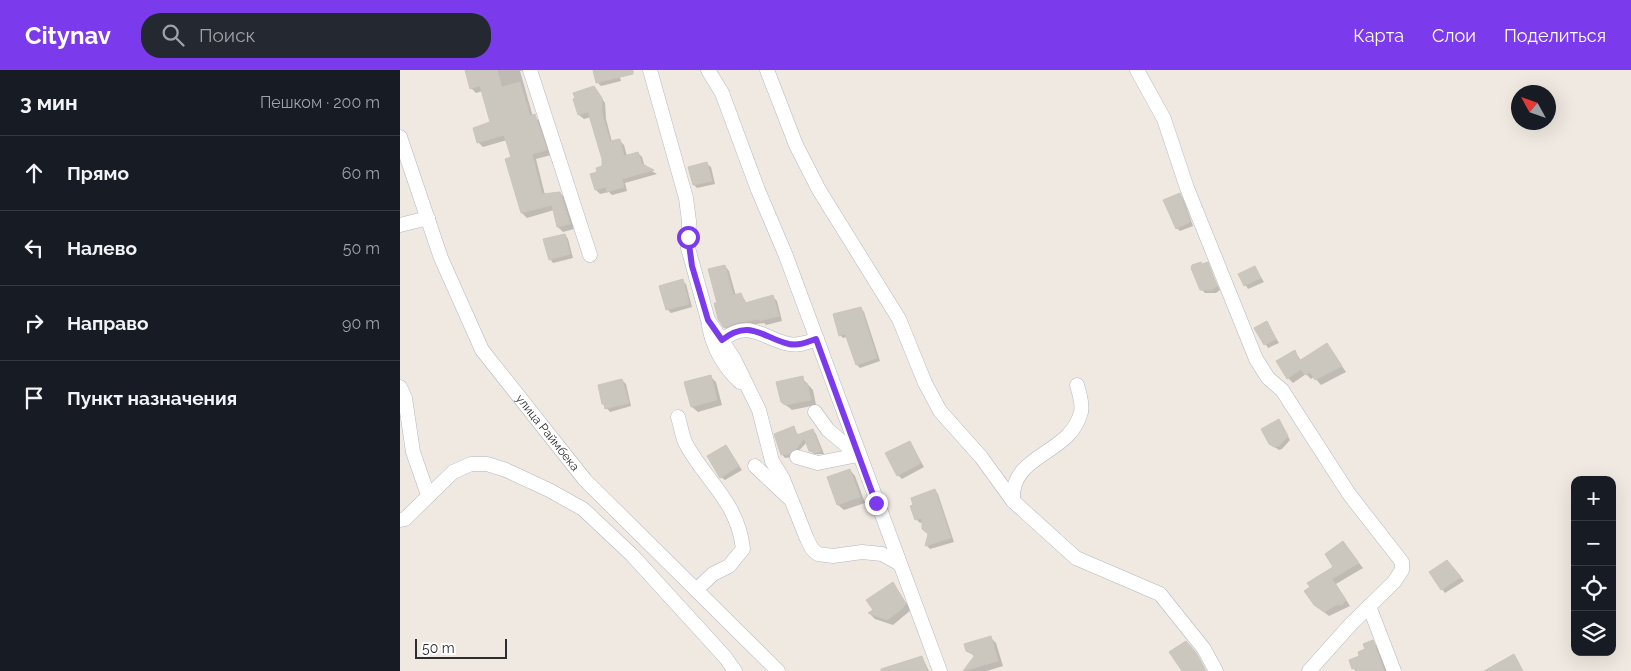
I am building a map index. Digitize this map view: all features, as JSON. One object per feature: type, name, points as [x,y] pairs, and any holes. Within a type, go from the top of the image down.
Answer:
[{"type":"street","points":[[530,70],[590,255]]},
{"type":"street","points":[[650,70],[686,198],[689,221],[688,248],[708,320],[711,338],[719,357],[748,390]]},
{"type":"street","points":[[708,70],[722,93],[940,671]]},
{"type":"street","points":[[767,70],[796,146],[819,190],[899,319],[925,383],[940,411],[981,457],[1013,501],[1076,558],[1160,594],[1204,649],[1216,671]]},
{"type":"street","points":[[1137,70],[1164,119],[1187,188],[1256,359],[1268,378],[1282,390],[1344,487],[1402,562],[1402,570],[1394,582],[1309,671]]},
{"type":"street","name":"улица Раймбека","points":[[400,137],[441,258],[482,350],[585,480],[778,671]]},
{"type":"street","points":[[400,225],[428,218]]},
{"type":"street","points":[[708,320],[722,340],[759,410],[772,460],[783,479],[812,549],[818,554],[833,556],[862,552],[882,554],[898,563]]},
{"type":"street","points":[[722,340],[730,334],[753,331],[765,333],[789,344],[800,345],[816,339]]},
{"type":"street","points":[[1013,501],[1014,481],[1019,474],[1028,464],[1052,450],[1075,424],[1081,411],[1076,385]]},
{"type":"street","points":[[400,387],[405,398],[413,452],[428,495]]},
{"type":"street","points":[[815,412],[828,430],[858,455]]},
{"type":"street","points":[[678,417],[686,444],[705,474],[722,493],[731,511],[741,533],[743,549],[729,566],[713,574],[696,590]]},
{"type":"street","points":[[797,458],[818,463],[858,455]]},
{"type":"street","points":[[400,520],[405,519],[453,472],[471,464],[487,464],[572,502],[583,509],[632,555],[725,657],[735,671]]},
{"type":"street","points":[[755,466],[791,500]]},
{"type":"street","points":[[1370,606],[1394,671]]},
{"type":"building","points":[[465,70],[497,70],[502,87],[520,82],[530,116],[535,114],[547,150],[532,154],[542,194],[560,192],[570,224],[557,227],[552,205],[521,213],[505,159],[511,157],[504,135],[477,143],[473,128],[490,122],[480,86],[470,89]]},
{"type":"building","points":[[593,70],[633,70],[633,74],[596,83]]},
{"type":"building","points":[[594,86],[602,98],[602,113],[610,141],[620,139],[624,156],[638,152],[642,164],[654,170],[622,179],[624,187],[607,192],[606,187],[595,190],[590,174],[597,172],[596,168],[602,166],[602,159],[588,112],[578,115],[573,99],[575,98],[573,93]]},
{"type":"building","points":[[707,162],[712,181],[693,185],[688,167]]},
{"type":"building","points":[[1180,193],[1190,222],[1176,229],[1163,200]]},
{"type":"building","points":[[565,234],[570,254],[549,260],[543,239]]},
{"type":"building","points":[[1201,262],[1202,264],[1208,262],[1217,286],[1212,290],[1200,290],[1191,268],[1192,265]]},
{"type":"building","points":[[725,265],[733,295],[741,293],[745,303],[773,295],[779,316],[760,321],[760,319],[738,322],[724,328],[718,319],[714,303],[717,303],[708,269]]},
{"type":"building","points":[[1255,266],[1261,278],[1244,286],[1238,274]]},
{"type":"building","points":[[683,279],[689,304],[666,310],[659,286]]},
{"type":"building","points":[[861,307],[877,358],[856,365],[845,334],[839,336],[833,314]]},
{"type":"building","points":[[1267,321],[1276,339],[1264,345],[1254,328]]},
{"type":"building","points":[[1327,343],[1342,366],[1315,380],[1310,372],[1305,375],[1301,369],[1287,379],[1276,361],[1295,350],[1299,361]]},
{"type":"building","points":[[711,375],[717,400],[691,407],[684,382]]},
{"type":"building","points":[[803,376],[804,384],[807,383],[811,400],[785,405],[781,402],[776,382]]},
{"type":"building","points":[[622,379],[629,403],[605,409],[598,385]]},
{"type":"building","points":[[1279,419],[1288,436],[1279,446],[1274,447],[1269,444],[1261,429]]},
{"type":"building","points":[[794,426],[797,435],[813,429],[821,451],[815,453],[809,451],[804,438],[797,448],[789,454],[781,455],[774,434]]},
{"type":"building","points":[[910,441],[921,463],[897,476],[885,453]]},
{"type":"building","points":[[726,445],[739,466],[720,478],[707,456]]},
{"type":"building","points":[[850,469],[860,497],[837,505],[827,477]]},
{"type":"building","points":[[935,489],[951,538],[925,546],[928,534],[922,529],[922,518],[915,520],[910,506],[913,505],[911,498]]},
{"type":"building","points":[[1343,541],[1359,563],[1332,579],[1346,600],[1342,605],[1336,605],[1324,612],[1314,605],[1304,591],[1310,587],[1307,583],[1333,567],[1325,554]]},
{"type":"building","points":[[1447,560],[1461,577],[1441,590],[1429,572]]},
{"type":"building","points":[[893,582],[906,604],[887,620],[868,613],[873,610],[866,600]]},
{"type":"building","points":[[991,636],[998,661],[963,671],[975,655],[966,651],[964,644]]},
{"type":"building","points":[[1373,640],[1384,671],[1357,671],[1356,668],[1352,669],[1349,660],[1359,656],[1358,652],[1365,649],[1363,644]]},
{"type":"building","points":[[1186,641],[1197,654],[1206,671],[1182,671],[1169,652]]},
{"type":"building","points":[[1514,654],[1523,671],[1484,671]]},
{"type":"building","points":[[922,656],[927,671],[881,671],[881,669]]},
{"type":"route","points":[[688,237],[688,248],[692,266],[708,320],[722,340],[730,334],[741,331],[765,333],[789,344],[800,345],[816,339],[876,503]]}]
